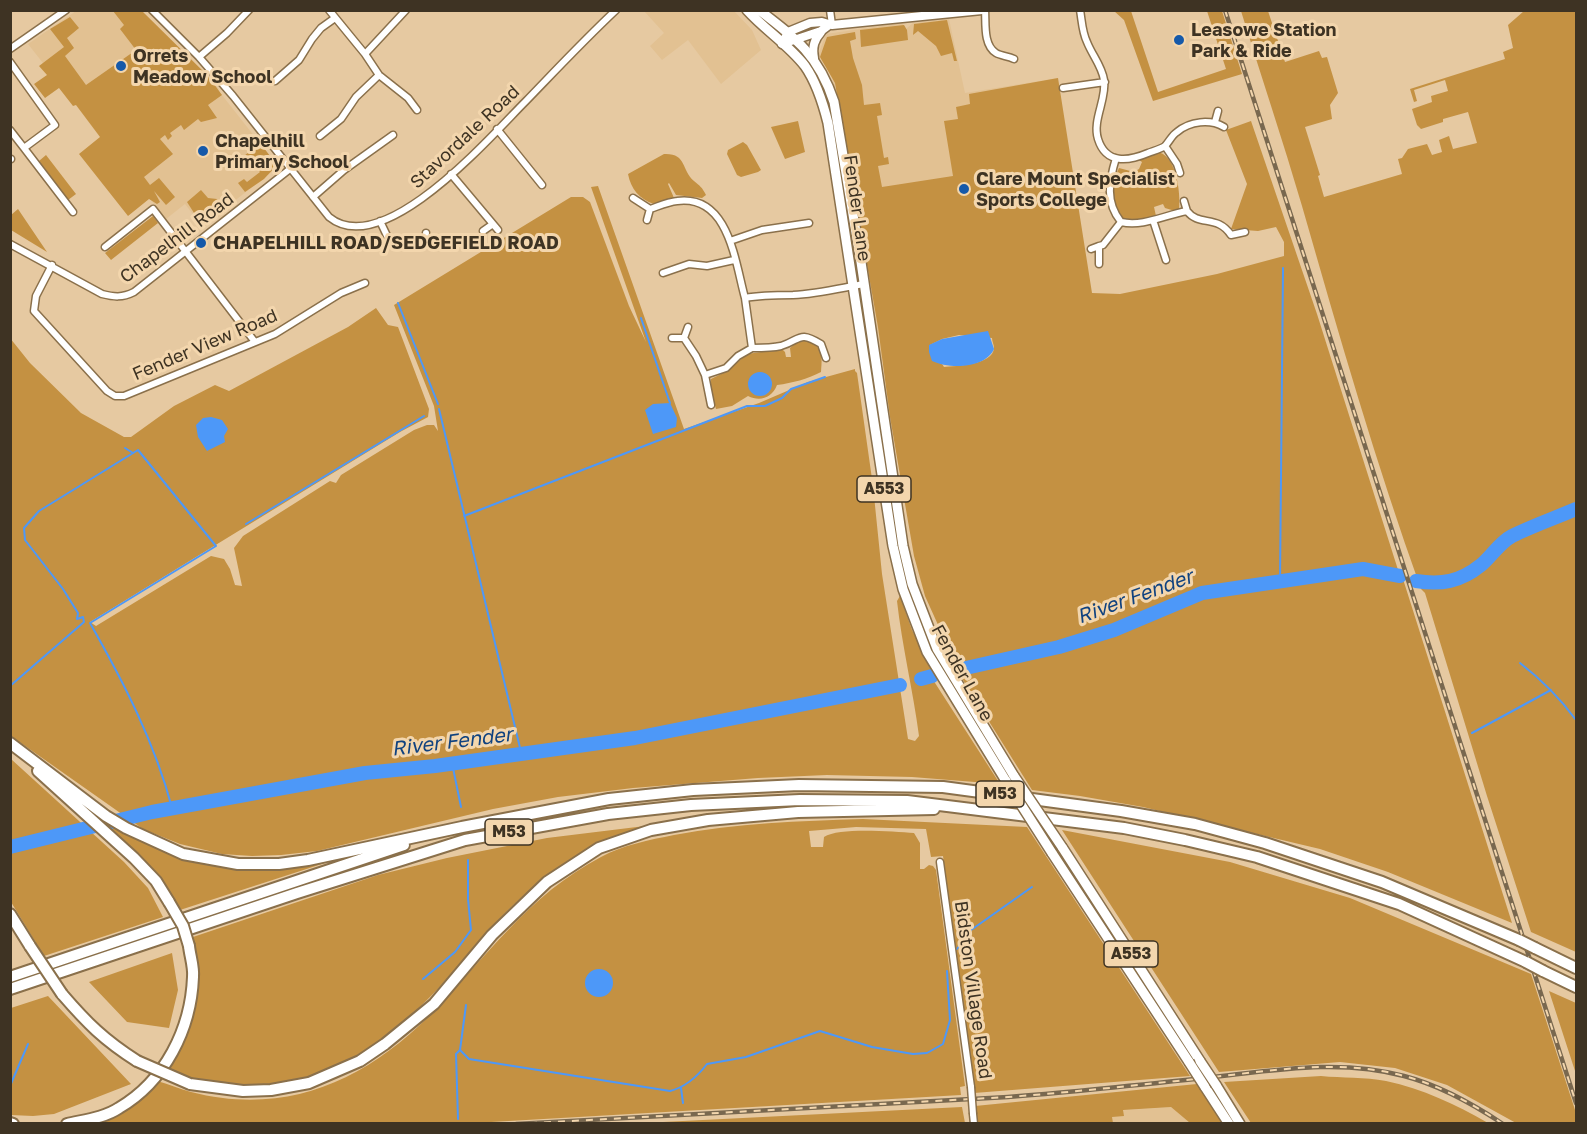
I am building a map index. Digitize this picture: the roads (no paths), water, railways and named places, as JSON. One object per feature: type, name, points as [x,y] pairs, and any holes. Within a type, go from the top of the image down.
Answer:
[{"type":"highway","name":"M53","points":[[10,743],[106,816],[126,828],[183,854],[238,864],[279,864],[308,860],[609,799],[693,790],[799,785],[942,787],[1121,811],[1195,824],[1265,843],[1382,882],[1519,940],[1576,968]]},
{"type":"highway","points":[[10,747],[134,858],[156,881],[183,926],[194,975],[191,1000],[181,1038],[169,1060],[146,1088],[119,1109],[91,1119],[66,1124]]},
{"type":"highway","name":"M53","points":[[10,989],[297,893],[465,840],[608,814],[691,805],[800,800],[907,801],[973,808],[1124,828],[1257,857],[1399,904],[1576,987]]},
{"type":"highway","name":"M53","points":[[10,914],[62,994],[107,1042],[137,1061],[190,1084],[243,1091],[271,1090],[309,1083],[360,1061],[385,1044],[434,1004],[492,935],[548,882],[599,848],[651,830],[708,820],[798,812],[973,808]]},
{"type":"highway","name":"M53","points":[[10,977],[462,827]]},
{"type":"main road","name":"A553","points":[[747,10],[782,44]]},
{"type":"main road","name":"A553","points":[[759,10],[788,32],[812,56]]},
{"type":"main road","name":"Fender Lane","points":[[782,44],[810,74],[824,105],[893,546],[903,589],[927,652],[1010,779],[1062,848],[1240,1124]]},
{"type":"main road","name":"Fender Lane","points":[[812,56],[828,85],[837,115],[903,546],[912,584],[937,649],[1052,853],[1229,1124]]},
{"type":"street","points":[[10,49],[66,10]]},
{"type":"street","name":"Stavordale Road","points":[[152,10],[199,57],[233,96],[329,217],[345,227],[367,227],[421,200],[452,174],[615,10]]},
{"type":"street","points":[[238,10],[244,17]]},
{"type":"street","points":[[199,57],[249,10]]},
{"type":"street","points":[[329,10],[379,75],[408,98],[417,110]]},
{"type":"street","points":[[365,54],[406,10]]},
{"type":"street","points":[[812,56],[814,43],[827,27],[830,10]]},
{"type":"street","points":[[782,44],[827,27],[948,12],[983,10],[986,34],[991,49],[997,54],[1014,59]]},
{"type":"street","points":[[1080,10],[1087,43],[1102,71],[1105,82],[1097,127],[1098,139],[1103,149],[1116,158],[1132,160],[1165,146],[1176,132],[1185,127],[1204,122],[1215,122],[1224,126]]},
{"type":"street","points":[[275,81],[299,60],[321,28],[335,18]]},
{"type":"street","points":[[782,44],[788,32],[810,23],[822,22],[827,27]]},
{"type":"street","points":[[10,62],[55,125],[24,148]]},
{"type":"street","points":[[281,75],[286,82]]},
{"type":"street","points":[[320,136],[341,119],[356,97],[379,75]]},
{"type":"street","points":[[1063,88],[1105,82]]},
{"type":"street","points":[[1215,122],[1218,111]]},
{"type":"street","points":[[497,129],[542,185]]},
{"type":"street","points":[[10,130],[73,212]]},
{"type":"street","points":[[313,197],[344,170],[393,135]]},
{"type":"street","points":[[1165,146],[1180,173]]},
{"type":"street","points":[[1116,158],[1110,177],[1109,192],[1110,202],[1120,222]]},
{"type":"street","name":"Chapelhill Road","points":[[10,244],[102,294],[115,297],[125,296],[134,292],[186,252],[290,169]]},
{"type":"street","points":[[452,174],[498,230]]},
{"type":"street","points":[[633,198],[650,209],[680,200],[701,203],[719,219],[730,241],[745,298],[752,348]]},
{"type":"street","points":[[1184,201],[1192,218],[1216,222],[1231,235],[1232,245]]},
{"type":"street","points":[[105,247],[153,208],[255,342]]},
{"type":"street","points":[[647,220],[650,209]]},
{"type":"street","points":[[1120,222],[1132,224],[1187,211]]},
{"type":"street","points":[[1153,220],[1166,260]]},
{"type":"street","points":[[380,221],[389,240],[396,243],[436,245]]},
{"type":"street","points":[[1091,249],[1103,245],[1120,222]]},
{"type":"street","points":[[730,241],[770,228],[809,223]]},
{"type":"street","points":[[483,231],[493,224]]},
{"type":"street","points":[[1231,235],[1245,232]]},
{"type":"street","points":[[425,245],[426,233]]},
{"type":"street","points":[[1100,246],[1100,264]]},
{"type":"street","points":[[663,273],[689,264],[707,267],[734,260]]},
{"type":"street","name":"Fender View Road","points":[[52,265],[36,296],[34,311],[107,391],[115,396],[124,396],[275,334],[341,293],[365,284]]},
{"type":"street","points":[[745,298],[766,294],[794,295],[864,284]]},
{"type":"street","points":[[684,338],[688,327]]},
{"type":"street","points":[[705,375],[726,368],[738,356],[752,348],[783,346],[794,339],[810,337],[821,344],[826,358]]},
{"type":"street","points":[[672,338],[684,338]]},
{"type":"street","points":[[684,338],[705,375],[711,405]]},
{"type":"street","name":"Bidston Village Road","points":[[940,861],[974,1124]]},
{"type":"water","points":[[988,331],[994,349],[983,360],[966,366],[939,364],[932,361],[929,345],[942,339]]},
{"type":"water","points":[[760,372],[769,375],[772,384],[769,393],[760,396],[751,393],[748,384],[751,375]]},
{"type":"water","points":[[670,403],[677,418],[676,427],[653,434],[645,410],[653,404]]},
{"type":"water","points":[[211,417],[222,420],[228,429],[224,436],[225,442],[207,451],[198,437],[196,425],[203,418]]},
{"type":"water","points":[[599,969],[609,973],[613,983],[609,993],[599,997],[589,993],[585,983],[589,973]]},
{"type":"waterway","points":[[1280,581],[1283,268]]},
{"type":"waterway","points":[[398,303],[438,404]]},
{"type":"waterway","points":[[641,318],[670,403]]},
{"type":"waterway","points":[[464,516],[747,406],[765,406],[782,398],[791,389],[825,377]]},
{"type":"waterway","points":[[439,409],[521,752]]},
{"type":"waterway","points":[[246,524],[424,416]]},
{"type":"waterway","points":[[125,448],[133,453]]},
{"type":"waterway","points":[[10,686],[84,622],[83,617],[77,619],[78,613],[63,589],[25,540],[24,528],[39,511],[138,450],[216,546],[90,623],[137,713],[157,760],[172,808]]},
{"type":"waterway","name":"River Fender","points":[[1416,581],[1434,583],[1458,579],[1481,565],[1512,536],[1576,509]]},
{"type":"waterway","name":"River Fender","points":[[957,670],[1059,647],[1114,630],[1202,593],[1363,569],[1400,576]]},
{"type":"waterway","points":[[1520,663],[1564,704],[1576,720]]},
{"type":"waterway","name":"River Fender","points":[[921,679],[932,676]]},
{"type":"waterway","name":"River Fender","points":[[10,847],[152,812],[365,773],[435,766],[635,738],[900,685]]},
{"type":"waterway","points":[[1472,733],[1551,690]]},
{"type":"waterway","points":[[452,763],[461,807]]},
{"type":"waterway","points":[[423,979],[455,952],[471,930],[468,860]]},
{"type":"waterway","points":[[957,949],[971,930],[1032,887]]},
{"type":"waterway","points":[[458,1119],[456,1054],[460,1050],[469,1059],[670,1091],[691,1081],[707,1064],[746,1057],[820,1031],[872,1047],[913,1054],[927,1053],[943,1044],[950,1020],[947,971]]},
{"type":"waterway","points":[[460,1050],[466,1005]]},
{"type":"waterway","points":[[10,1086],[28,1044]]},
{"type":"waterway","points":[[681,1088],[683,1103]]},
{"type":"railway","points":[[1225,10],[1576,1103]]},
{"type":"railway","points":[[516,1124],[1008,1097],[1329,1067],[1379,1071],[1430,1084],[1480,1109],[1503,1124]]},
{"type":"place","name":"Leasowe Station Park & Ride","points":[[1179,40]]},
{"type":"place","name":"Orrets Meadow School","points":[[121,66]]},
{"type":"place","name":"Chapelhill Primary School","points":[[203,151]]},
{"type":"place","name":"Clare Mount Specialist Sports College","points":[[964,189]]},
{"type":"place","name":"CHAPELHILL ROAD/SEDGEFIELD ROAD","points":[[201,243]]}]
